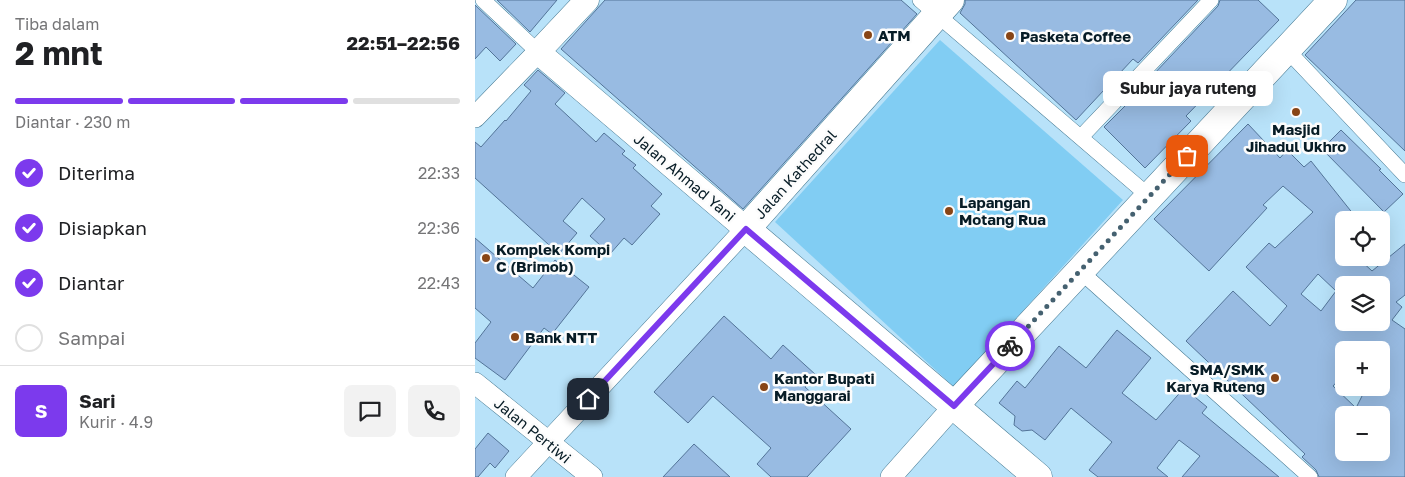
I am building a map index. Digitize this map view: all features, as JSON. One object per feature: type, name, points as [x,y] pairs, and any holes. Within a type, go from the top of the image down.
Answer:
[{"type":"highway","points":[[954,406],[1333,0]]},
{"type":"highway","name":"Jalan Kathedral","points":[[746,229],[936,5]]},
{"type":"highway","name":"Jalan Ahmad Yani","points":[[746,229],[1038,477]]},
{"type":"main road","points":[[538,52],[587,0]]},
{"type":"main road","name":"Jalan Ahmad Yani","points":[[538,52],[746,229]]},
{"type":"street","points":[[475,117],[538,52],[483,0]]},
{"type":"street","points":[[1081,137],[1211,0]]},
{"type":"street","points":[[936,5],[1150,197]]},
{"type":"street","points":[[1287,50],[1405,175]]},
{"type":"street","name":"Jalan Kathedral","points":[[516,477],[746,229]]},
{"type":"street","points":[[1080,271],[1310,477]]},
{"type":"street","name":"Jalan Pertiwi","points":[[475,383],[591,477]]},
{"type":"street","points":[[891,477],[954,406]]},
{"type":"shaded area","name":"Lapangan Motang Rua","points":[[940,40],[1123,200],[954,387],[775,222]]},
{"type":"building","points":[[497,0],[557,0],[530,32]]},
{"type":"building","points":[[605,0],[901,0],[917,14],[743,209],[561,49]]},
{"type":"building","points":[[965,0],[1198,0],[1138,63],[1133,59],[1076,120],[960,13]]},
{"type":"building","points":[[1220,0],[1258,0],[1279,20],[1186,116],[1191,121],[1145,168],[1104,127],[1153,78],[1152,76],[1218,6]]},
{"type":"building","points":[[1356,0],[1405,0],[1405,151],[1305,55]]},
{"type":"building","points":[[475,5],[516,44],[500,61],[486,47],[475,59]]},
{"type":"building","points":[[538,70],[565,93],[555,104],[596,142],[604,133],[625,151],[622,154],[636,165],[633,168],[662,194],[651,206],[660,214],[632,245],[624,238],[610,254],[590,236],[605,219],[582,198],[563,221],[577,233],[559,254],[475,178],[475,142],[481,147],[506,121],[531,91],[524,85]]},
{"type":"building","points":[[1248,124],[1280,158],[1287,150],[1304,167],[1311,161],[1351,211],[1335,211],[1335,266],[1367,266],[1372,271],[1378,266],[1390,266],[1390,256],[1405,244],[1405,295],[1396,302],[1402,307],[1392,320],[1405,329],[1405,477],[1319,477],[1316,470],[1302,457],[1305,454],[1186,341],[1233,291],[1270,326],[1287,306],[1246,267],[1269,243],[1275,248],[1313,212],[1283,186],[1263,205],[1267,208],[1209,271],[1154,219]],"holes":[[[1335,341],[1390,341],[1390,396],[1362,396],[1357,406],[1390,406],[1390,461],[1335,461],[1335,406],[1354,406],[1343,396],[1335,396],[1335,388],[1333,386],[1335,384]]]},
{"type":"building","points":[[1341,130],[1381,169],[1379,170],[1403,194],[1383,211],[1322,149]]},
{"type":"building","points":[[475,238],[533,288],[555,260],[589,287],[552,334],[544,328],[505,380],[475,358],[475,343],[491,322],[475,308]]},
{"type":"building","points":[[724,316],[771,359],[783,345],[816,375],[805,387],[851,429],[807,477],[771,477],[757,464],[771,448],[713,396],[688,423],[654,392]]},
{"type":"building","points":[[1117,330],[1151,358],[1122,393],[1156,420],[1184,388],[1207,407],[1202,413],[1279,477],[1182,477],[1200,456],[1179,440],[1157,468],[1168,477],[1098,477],[1089,470],[1112,442],[1071,408],[1045,440],[1032,430],[1022,431],[1014,425],[1015,416],[999,403],[1017,381],[1025,388],[1059,346],[1086,368]]},
{"type":"building","points":[[488,433],[509,451],[495,468],[490,463],[478,477],[475,477],[475,449]]},
{"type":"building","points":[[694,444],[730,477],[663,477]]},
{"type":"way so far","points":[[1010,346],[1187,156]]},
{"type":"place","name":"ATM","points":[[868,35]]},
{"type":"place","name":"Pasketa Coffee","points":[[1010,36]]},
{"type":"place","name":"Masjid Jihadul Ukhro","points":[[1296,112]]},
{"type":"place","name":"Subur jaya ruteng","points":[[1187,156]]},
{"type":"place","name":"Lapangan Motang Rua","points":[[949,211]]},
{"type":"place","name":"Komplek Kompi C (Brimob)","points":[[486,258]]},
{"type":"place","name":"Bank NTT","points":[[515,337]]},
{"type":"place","name":"SMA/SMK Karya Ruteng","points":[[1275,378]]},
{"type":"place","name":"Kantor Bupati Manggarai","points":[[764,387]]},
{"type":"route","points":[[588,399],[746,229],[954,406],[1010,346]]}]
